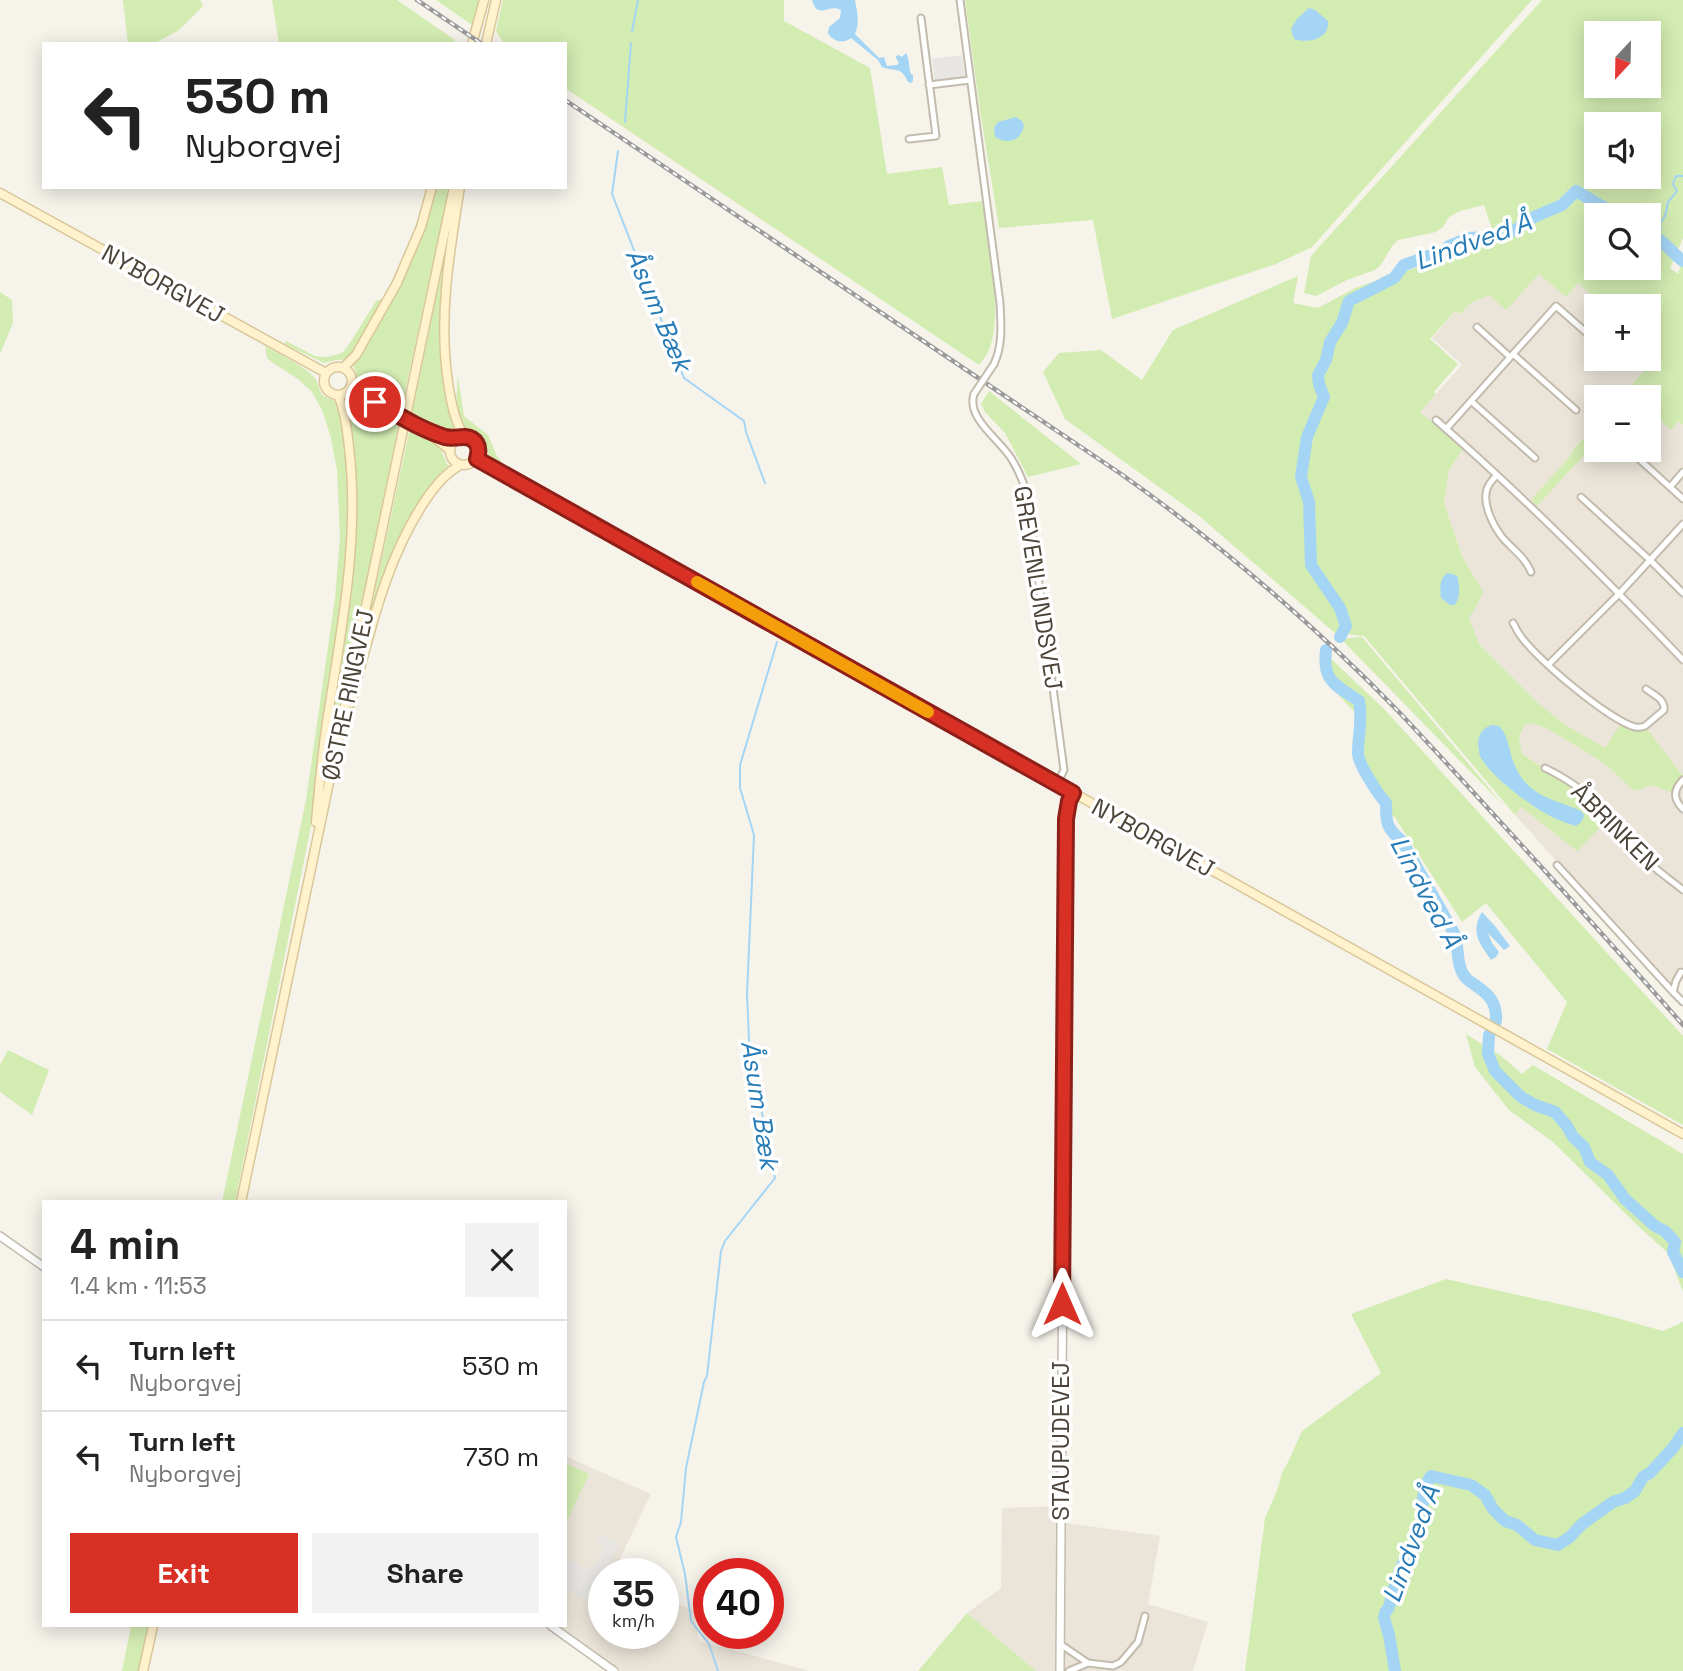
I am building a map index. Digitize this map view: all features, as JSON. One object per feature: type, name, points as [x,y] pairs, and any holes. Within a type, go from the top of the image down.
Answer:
[{"type":"main road","points":[[473,42],[484,0]]},
{"type":"main road","points":[[486,42],[496,0]]},
{"type":"main road","points":[[343,368],[356,355],[397,283],[421,227],[431,189]]},
{"type":"main road","name":"ØSTRE RINGVEJ","points":[[241,1200],[454,189]]},
{"type":"main road","points":[[460,189],[445,292],[444,328],[450,398],[460,438]]},
{"type":"main road","name":"NYBORGVEJ","points":[[0,193],[326,373]]},
{"type":"main road","points":[[375,402],[332,394],[327,390],[324,379],[326,373],[332,368],[343,368],[349,373],[352,382],[375,402],[445,446],[454,462],[466,466],[477,459],[478,447],[470,438],[449,438],[420,428]]},
{"type":"main road","points":[[312,864],[326,725],[351,560],[352,471],[341,402],[342,394],[352,382]]},
{"type":"main road","points":[[450,452],[453,442],[460,438]]},
{"type":"main road","name":"NYBORGVEJ","points":[[477,459],[1683,1134]]},
{"type":"main road","points":[[338,739],[350,709],[371,627],[404,537],[441,478],[460,465]]},
{"type":"main road","points":[[143,1671],[153,1627]]},
{"type":"street","name":"GREVENLUNDSVEJ","points":[[960,0],[1000,303],[1001,336],[998,355],[974,394],[972,406],[978,419],[1010,456],[1020,473],[1027,494],[1063,770],[1057,784]]},
{"type":"street","points":[[909,139],[936,136],[921,18]]},
{"type":"street","points":[[929,85],[970,80]]},
{"type":"street","points":[[1446,429],[1556,306],[1584,330]]},
{"type":"street","points":[[1477,327],[1576,410]]},
{"type":"street","points":[[1471,401],[1535,458]]},
{"type":"street","points":[[1436,420],[1497,475],[1683,660]]},
{"type":"street","points":[[1642,462],[1683,499]]},
{"type":"street","points":[[1670,487],[1683,472]]},
{"type":"street","points":[[1497,475],[1486,491],[1490,516],[1499,533],[1527,562],[1531,572]]},
{"type":"street","points":[[1581,497],[1683,593]]},
{"type":"street","points":[[1548,665],[1651,561],[1683,524]]},
{"type":"street","points":[[1513,623],[1518,634],[1578,691],[1637,727],[1645,726],[1664,710],[1659,698],[1646,689]]},
{"type":"street","name":"ÅBRINKEN","points":[[1545,768],[1585,792],[1609,815],[1648,863],[1683,890]]},
{"type":"street","points":[[1683,779],[1675,791],[1675,798],[1683,809]]},
{"type":"street","name":"STAUPUDEVEJ","points":[[1060,1671],[1066,819],[1073,793]]},
{"type":"street","points":[[1557,865],[1683,1002]]},
{"type":"street","points":[[1673,992],[1681,972]]},
{"type":"street","points":[[0,1236],[42,1266]]},
{"type":"street","points":[[1060,1644],[1088,1663],[1113,1666],[1121,1662],[1138,1642],[1145,1616]]},
{"type":"street","points":[[552,1627],[614,1671]]},
{"type":"street","points":[[1069,1671],[1088,1663]]},
{"type":"shaded area","points":[[962,55],[965,77],[935,81],[932,59]]},
{"type":"shaded area","points":[[1539,274],[1578,283],[1591,294],[1584,294],[1584,371],[1644,371],[1631,385],[1584,385],[1584,437],[1572,450],[1574,453],[1537,506],[1584,454],[1584,462],[1661,462],[1661,421],[1671,430],[1679,421],[1683,425],[1683,969],[1671,988],[1515,815],[1521,807],[1608,819],[1582,794],[1522,754],[1519,739],[1524,725],[1532,723],[1548,729],[1604,763],[1634,790],[1605,749],[1564,724],[1535,701],[1479,644],[1469,618],[1482,591],[1462,556],[1444,503],[1449,470],[1420,412],[1462,365],[1432,338],[1455,311],[1460,314],[1471,303],[1489,295],[1506,309]]},
{"type":"shaded area","points":[[567,1457],[651,1494],[620,1558],[588,1558],[588,1647],[560,1627],[567,1627]]},
{"type":"shaded area","points":[[1066,1506],[1066,1523],[1160,1536],[1148,1604],[1208,1622],[1193,1671],[1036,1671],[967,1613],[1001,1588],[1002,1508]]},
{"type":"shaded area","points":[[599,1533],[620,1545],[613,1558],[598,1558],[602,1543],[597,1541]]},
{"type":"shaded area","points":[[567,1560],[580,1564],[584,1569],[588,1567],[588,1602],[572,1591],[567,1591]]},
{"type":"shaded area","points":[[679,1605],[693,1609],[693,1649],[729,1649],[810,1671],[604,1671],[608,1661],[591,1649],[679,1649]]},
{"type":"green space","points":[[123,0],[200,0],[203,6],[178,31],[157,42],[128,42]]},
{"type":"green space","points":[[272,0],[397,0],[455,40],[454,42],[279,42]]},
{"type":"green space","points":[[436,0],[480,0],[472,25]]},
{"type":"green space","points":[[503,0],[784,0],[784,21],[870,68],[887,174],[942,167],[949,205],[982,201],[995,295],[994,332],[984,359],[979,365],[567,89],[567,42],[503,42],[496,31]]},
{"type":"green space","points":[[965,0],[1532,0],[1312,247],[1276,264],[1112,319],[1093,220],[999,228]]},
{"type":"green space","points":[[1542,0],[1683,0],[1683,238],[1670,268],[1678,274],[1683,259],[1683,425],[1679,421],[1671,430],[1661,421],[1661,385],[1631,385],[1644,371],[1661,371],[1661,294],[1591,294],[1578,283],[1566,297],[1539,274],[1506,310],[1489,295],[1471,303],[1460,314],[1455,311],[1430,339],[1458,364],[1420,412],[1463,449],[1449,470],[1444,503],[1462,556],[1483,592],[1469,618],[1479,644],[1538,703],[1564,724],[1605,748],[1621,724],[1637,732],[1647,729],[1683,776],[1671,792],[1651,785],[1634,791],[1604,763],[1548,729],[1532,723],[1524,725],[1519,738],[1522,754],[1582,794],[1608,819],[1577,851],[1521,807],[1515,815],[1364,636],[1335,633],[1199,516],[1065,419],[1043,372],[1059,353],[1101,350],[1142,380],[1173,330],[1298,276],[1293,303],[1318,308],[1355,288],[1496,241],[1484,205],[1460,211],[1449,217],[1436,232],[1398,240],[1375,270],[1347,280],[1316,296],[1304,293],[1311,256]]},
{"type":"green space","points":[[434,189],[449,189],[401,410],[367,389],[360,382],[353,365],[393,297]]},
{"type":"green space","points":[[444,259],[441,324],[443,367],[456,431],[439,429],[412,414]]},
{"type":"green space","points":[[0,292],[12,300],[13,323],[0,354]]},
{"type":"green space","points":[[384,298],[350,357],[324,363],[284,344],[286,341],[315,356],[327,357],[342,353],[376,301]]},
{"type":"green space","points":[[265,346],[310,373],[317,381],[322,394],[336,401],[341,416],[348,473],[348,554],[311,826],[235,1200],[222,1200],[306,800],[335,598],[340,537],[337,470],[322,410],[312,392],[267,358]]},
{"type":"green space","points":[[458,376],[464,416],[488,435],[506,469],[490,456],[475,434],[461,424],[457,404]]},
{"type":"green space","points":[[989,391],[1081,464],[1028,477],[1005,433],[981,404]]},
{"type":"green space","points":[[351,399],[399,422],[331,752],[326,750],[357,531],[354,452],[345,401]]},
{"type":"green space","points":[[410,428],[439,446],[448,466],[422,500],[400,540],[368,623]]},
{"type":"green space","points":[[1584,438],[1584,455],[1537,506],[1531,500]]},
{"type":"green space","points":[[1362,637],[1504,806],[1341,639]]},
{"type":"green space","points":[[1327,655],[1384,709],[1683,1036],[1683,1125],[1547,1049],[1567,1002],[1486,903],[1462,922],[1394,816],[1391,817],[1365,763],[1362,720],[1329,685]]},
{"type":"green space","points":[[1466,1034],[1500,1055],[1522,1074],[1533,1065],[1683,1154],[1683,1292],[1669,1254],[1553,1142],[1509,1110],[1475,1067]]},
{"type":"green space","points":[[8,1050],[49,1070],[32,1115],[0,1092],[0,1065]]},
{"type":"green space","points":[[1446,1279],[1595,1312],[1663,1331],[1683,1322],[1683,1671],[1245,1671],[1265,1518],[1282,1473],[1302,1431],[1381,1373],[1351,1314]]},
{"type":"green space","points":[[567,1464],[589,1474],[567,1521]]},
{"type":"green space","points":[[967,1613],[1036,1671],[918,1671]]},
{"type":"green space","points":[[131,1627],[148,1627],[138,1671],[122,1671]]},
{"type":"water","points":[[812,0],[855,0],[858,21],[855,34],[879,58],[884,57],[887,66],[897,65],[899,63],[896,56],[902,57],[906,53],[913,81],[908,82],[900,72],[882,67],[878,60],[851,38],[842,41],[833,38],[828,33],[829,27],[840,18],[841,10],[832,8],[820,11]]},
{"type":"water","points":[[1309,8],[1328,21],[1326,32],[1317,39],[1294,39],[1291,29]]},
{"type":"water","points":[[1016,117],[1024,126],[1017,138],[1005,141],[995,137],[994,128],[998,122]]},
{"type":"water","points":[[1447,573],[1458,577],[1459,595],[1455,605],[1450,605],[1441,598],[1441,581]]},
{"type":"water","points":[[1492,725],[1499,726],[1504,734],[1518,773],[1525,782],[1549,799],[1581,811],[1584,815],[1580,823],[1575,826],[1548,815],[1491,771],[1480,756],[1478,745],[1481,732]]},
{"type":"water","points":[[1482,912],[1510,946],[1504,950],[1488,933],[1499,952],[1491,960],[1476,931]]},
{"type":"waterway","name":"Åsum Bæk","points":[[632,32],[638,0]]},
{"type":"waterway","name":"Åsum Bæk","points":[[625,122],[631,43]]},
{"type":"waterway","name":"Åsum Bæk","points":[[618,151],[612,194],[684,378],[744,421],[765,483]]},
{"type":"waterway","points":[[1661,221],[1668,202],[1677,191],[1673,184],[1676,176],[1683,176]]},
{"type":"waterway","name":"Lindved Å","points":[[1340,637],[1346,626],[1340,608],[1311,565],[1309,502],[1301,477],[1307,437],[1324,397],[1318,375],[1349,301],[1394,278],[1404,265],[1442,254],[1449,246],[1468,238],[1495,237],[1515,230],[1534,217],[1562,205],[1576,191],[1596,203]]},
{"type":"waterway","name":"Lindved Å","points":[[1661,241],[1683,261]]},
{"type":"waterway","name":"Åsum Bæk","points":[[718,1671],[709,1644],[691,1621],[685,1574],[676,1537],[681,1522],[686,1468],[707,1376],[721,1251],[725,1241],[775,1178],[749,1040],[747,994],[754,835],[740,788],[740,765],[777,642]]},
{"type":"waterway","name":"Lindved Å","points":[[1326,650],[1326,669],[1332,681],[1359,701],[1359,758],[1369,779],[1386,803],[1388,825],[1402,841],[1455,935],[1463,974],[1492,1000],[1496,1021]]},
{"type":"waterway","name":"Lindved Å","points":[[1489,1035],[1488,1054],[1495,1071],[1521,1097],[1555,1112],[1584,1147],[1590,1162],[1608,1175],[1625,1199],[1675,1242],[1673,1252],[1683,1272]]},
{"type":"waterway","name":"Lindved Å","points":[[1395,1671],[1384,1618],[1400,1570],[1419,1533],[1424,1493],[1431,1476],[1471,1485],[1485,1495],[1493,1509],[1505,1521],[1517,1525],[1535,1540],[1558,1545],[1613,1502],[1635,1491],[1643,1477],[1673,1448],[1683,1433]]},
{"type":"railway","points":[[417,0],[479,42]]},
{"type":"railway","points":[[567,101],[1121,474],[1230,557],[1333,647],[1398,711],[1683,1025]]},
{"type":"slow traffic","points":[[697,582],[928,712]]},
{"type":"route","points":[[375,402],[420,428],[449,438],[470,438],[478,447],[477,459],[1073,793],[1066,819],[1062,1304]]}]
